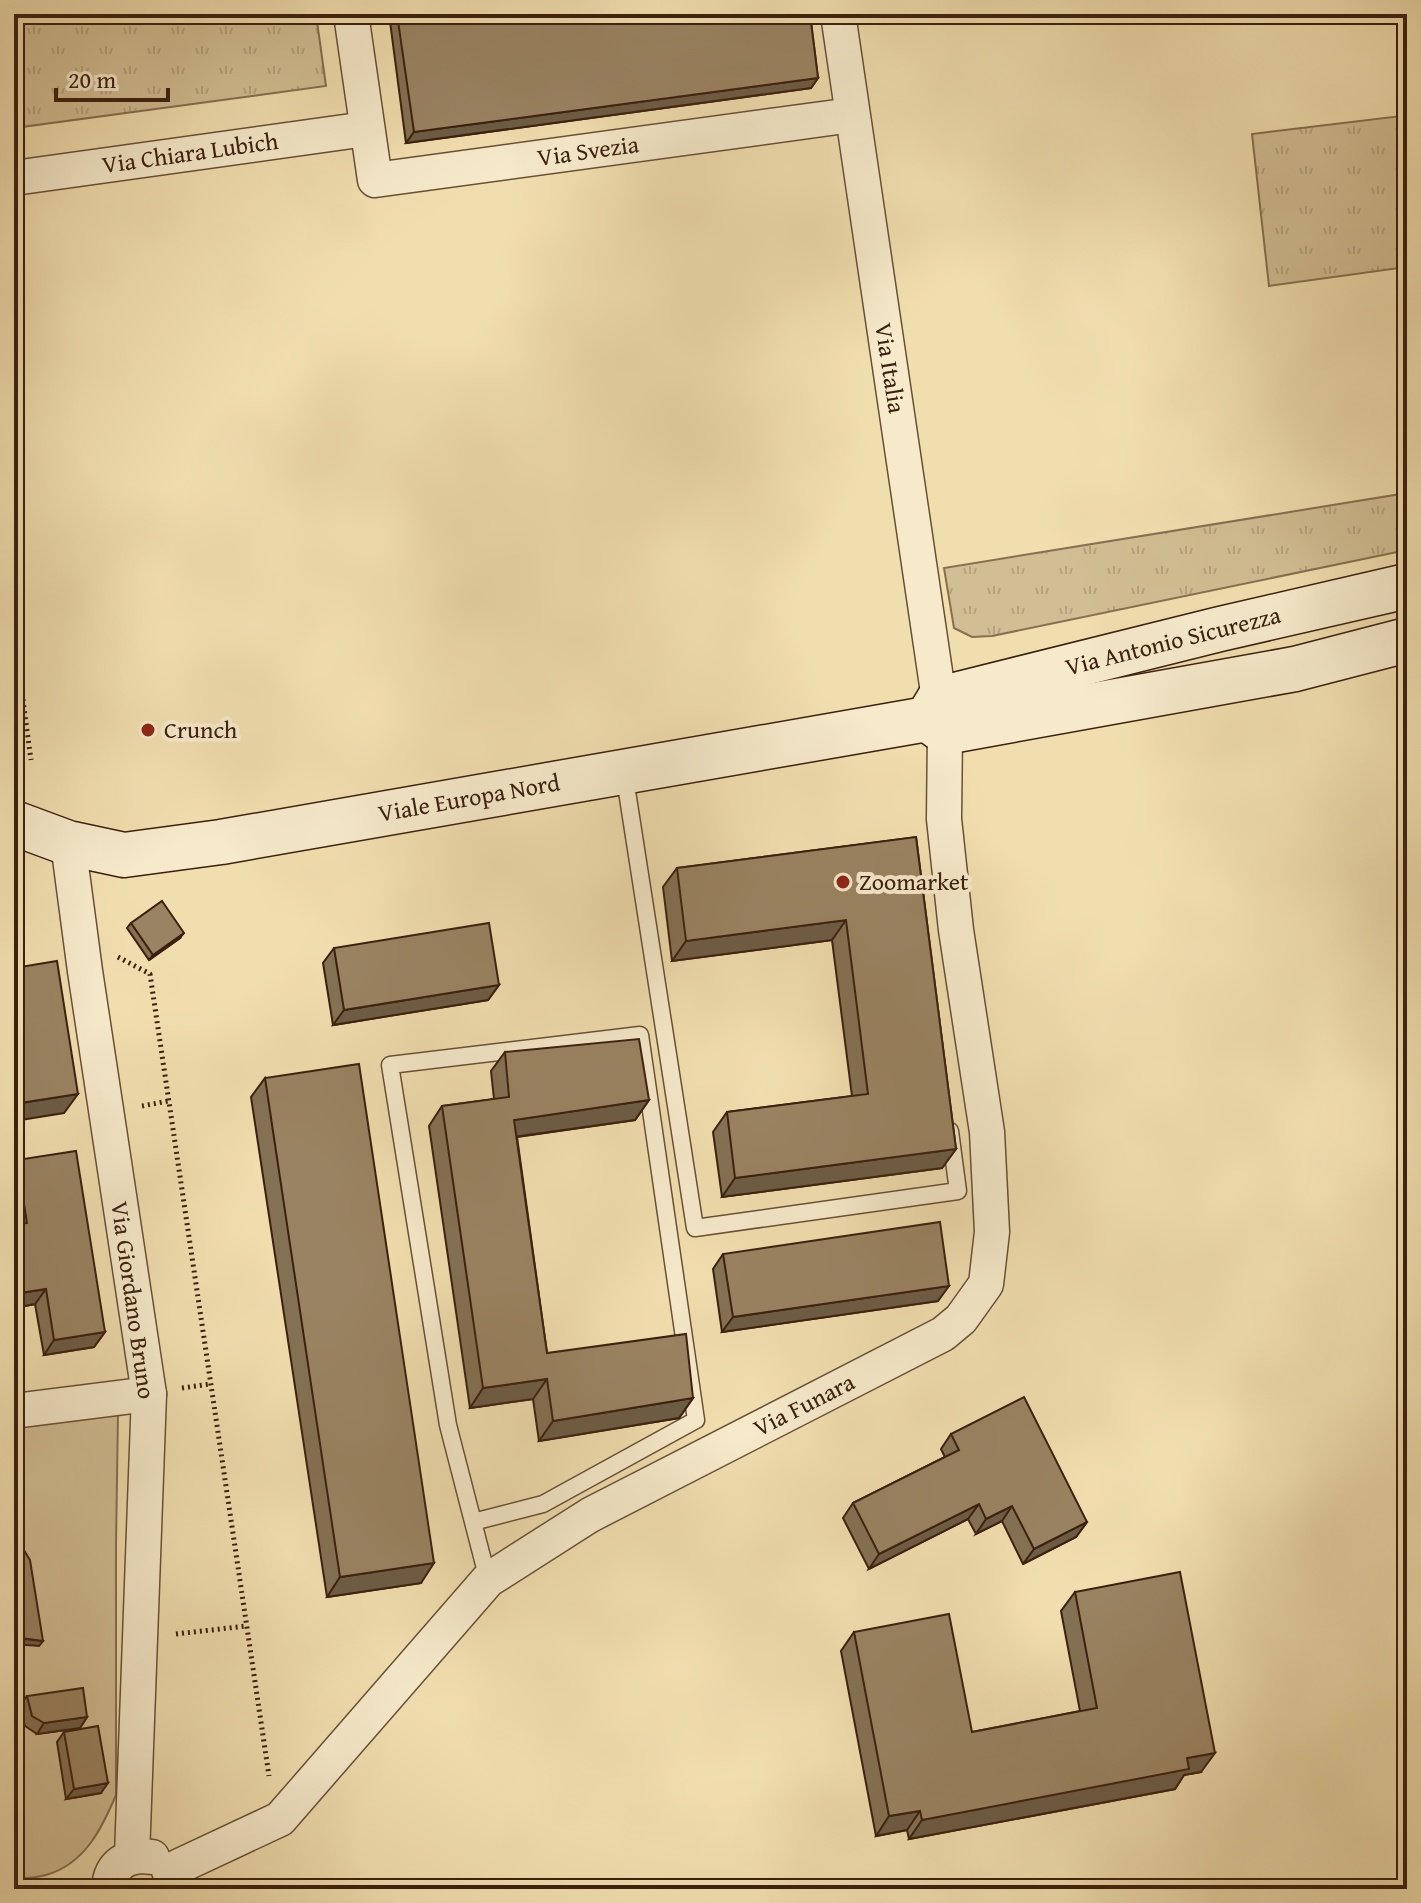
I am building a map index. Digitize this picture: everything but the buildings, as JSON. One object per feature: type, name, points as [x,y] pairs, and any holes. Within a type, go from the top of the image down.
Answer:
[{"type":"street","points":[[351,14],[366,129]]},
{"type":"street","name":"Via Italia","points":[[838,14],[937,716]]},
{"type":"street","name":"Via Svezia","points":[[366,129],[375,180],[852,115]]},
{"type":"street","name":"Via Chiara Lubich","points":[[14,178],[366,129]]},
{"type":"street","name":"Via Antonio Sicurezza","points":[[937,716],[1220,629],[1407,586]]},
{"type":"street","name":"Via Antonio Sicurezza","points":[[937,716],[1295,669],[1407,640]]},
{"type":"street","name":"Viale Europa Nord","points":[[14,823],[68,843],[124,855],[221,842],[937,716]]},
{"type":"street","name":"Via Funara","points":[[171,1880],[280,1819],[488,1580],[590,1515],[943,1334],[961,1319],[986,1284],[992,1232],[987,1132],[956,930],[937,716]]},
{"type":"street","name":"Via Giordano Bruno","points":[[68,843],[149,1394],[132,1856]]},
{"type":"street","points":[[14,1411],[149,1394]]},
{"type":"street","points":[[109,1889],[113,1870],[132,1856],[153,1857],[171,1880]]},
{"type":"lane","points":[[624,770],[695,1228],[958,1191],[947,1114]]},
{"type":"lane","points":[[473,1522],[543,1504],[696,1420],[640,1035],[390,1065],[448,1425],[473,1522],[488,1580]]},
{"type":"path","points":[[14,634],[31,760]]},
{"type":"path","points":[[80,937],[150,974],[272,1796],[280,1819]]},
{"type":"path","points":[[178,1634],[246,1626]]},
{"type":"green space","points":[[14,14],[316,14],[326,86],[14,128]]},
{"type":"green space","points":[[1401,116],[1407,154],[1407,267],[1269,286],[1252,134]]},
{"type":"green space","points":[[1407,493],[1407,550],[992,636],[972,637],[954,628],[944,568]]},
{"type":"green space","points":[[118,1413],[116,1795],[105,1820],[82,1854],[60,1870],[14,1879],[14,1427]]},
{"type":"place","name":"Crunch","points":[[148,730]]},
{"type":"place","name":"Zoomarket","points":[[843,882]]}]
